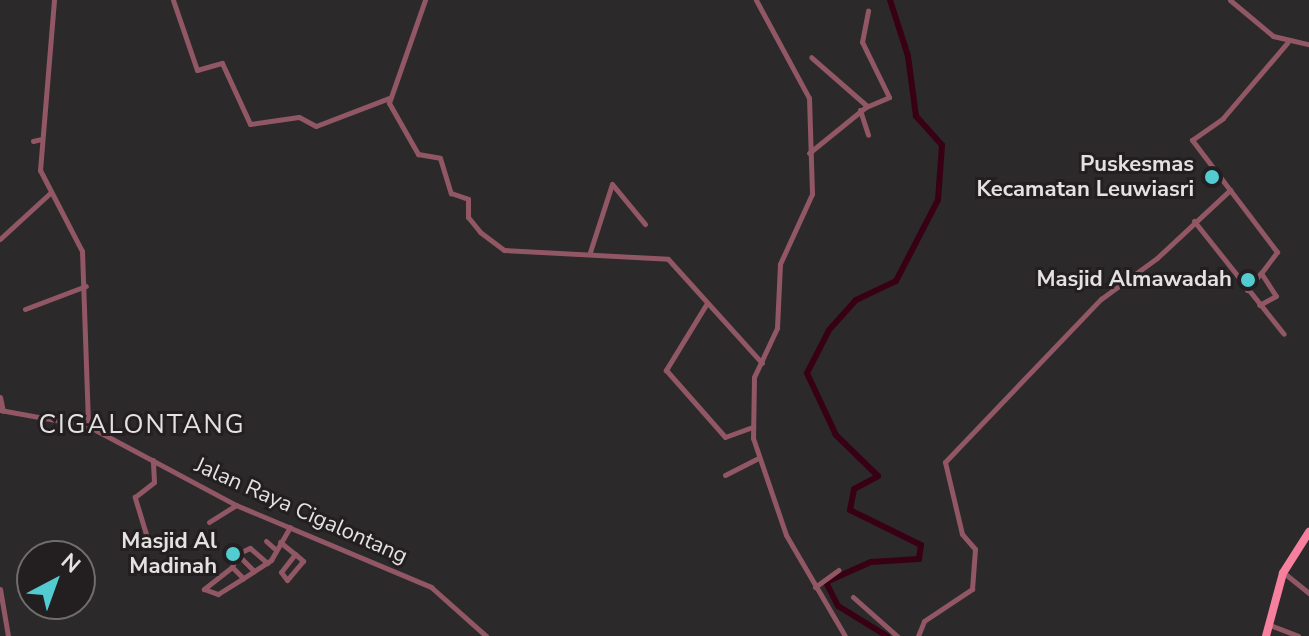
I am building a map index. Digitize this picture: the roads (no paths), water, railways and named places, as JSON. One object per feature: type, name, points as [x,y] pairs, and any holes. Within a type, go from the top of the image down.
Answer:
[{"type":"main road","points":[[1266,636],[1283,573],[1309,532]]},
{"type":"street","points":[[173,0],[197,70],[220,62],[249,123],[299,117],[319,125],[389,98]]},
{"type":"street","points":[[425,0],[389,98],[410,144],[425,158],[438,156],[451,193],[468,199],[469,219],[494,245],[668,259],[762,363]]},
{"type":"street","points":[[756,0],[809,98],[809,153],[808,213],[780,264],[777,328],[754,377],[753,427],[758,458],[814,588],[845,636]]},
{"type":"street","points":[[54,1],[40,170],[82,251],[86,286],[88,426]]},
{"type":"street","points":[[1234,2],[1287,43],[1309,44]]},
{"type":"street","points":[[809,153],[863,109],[889,97],[862,42],[868,11]]},
{"type":"street","points":[[1247,290],[1277,252],[1192,140],[1223,118],[1287,43]]},
{"type":"street","points":[[811,57],[863,109],[868,135]]},
{"type":"street","points":[[33,141],[41,139]]},
{"type":"street","points":[[590,252],[612,184],[645,224]]},
{"type":"street","points":[[918,636],[923,623],[972,589],[975,549],[962,534],[945,462],[1101,299],[1230,190]]},
{"type":"street","points":[[0,239],[50,193]]},
{"type":"street","points":[[1194,221],[1284,334]]},
{"type":"street","points":[[1259,305],[1276,296],[1261,273]]},
{"type":"street","points":[[25,309],[86,286]]},
{"type":"street","points":[[707,303],[666,370],[725,437],[753,427]]},
{"type":"street","points":[[0,397],[1,410]]},
{"type":"street","name":"Jalan Raya Cigalontang","points":[[1,410],[88,426],[236,505],[431,587],[486,636]]},
{"type":"street","points":[[725,475],[758,458]]},
{"type":"street","points":[[146,534],[135,497],[154,482],[153,460]]},
{"type":"street","points":[[209,522],[236,505]]},
{"type":"street","points":[[267,563],[250,548],[237,554],[232,567],[205,586],[206,592],[218,594],[267,563],[290,527]]},
{"type":"street","points":[[266,541],[276,550]]},
{"type":"street","points":[[280,542],[295,554],[304,565],[287,580],[281,572],[295,554]]},
{"type":"street","points":[[237,554],[254,571]]},
{"type":"street","points":[[232,567],[243,578]]},
{"type":"street","points":[[814,588],[838,570]]},
{"type":"street","points":[[1283,573],[1309,593]]},
{"type":"street","points":[[0,589],[8,636]]},
{"type":"street","points":[[853,597],[897,636]]},
{"type":"street","points":[[1269,624],[1298,636]]},
{"type":"waterway","points":[[887,636],[838,606],[826,582],[871,562],[919,559],[921,545],[850,510],[854,489],[878,476],[836,435],[807,373],[829,330],[856,300],[896,281],[938,200],[942,145],[916,116],[908,56],[890,0]]},
{"type":"place","name":"Puskesmas Kecamatan Leuwiasri","points":[[1212,177]]},
{"type":"place","name":"Masjid Almawadah","points":[[1248,280]]},
{"type":"place","name":"Masjid Al Madinah","points":[[233,554]]},
{"type":"district","name":"CIGALONTANG","points":[[142,425]]}]
